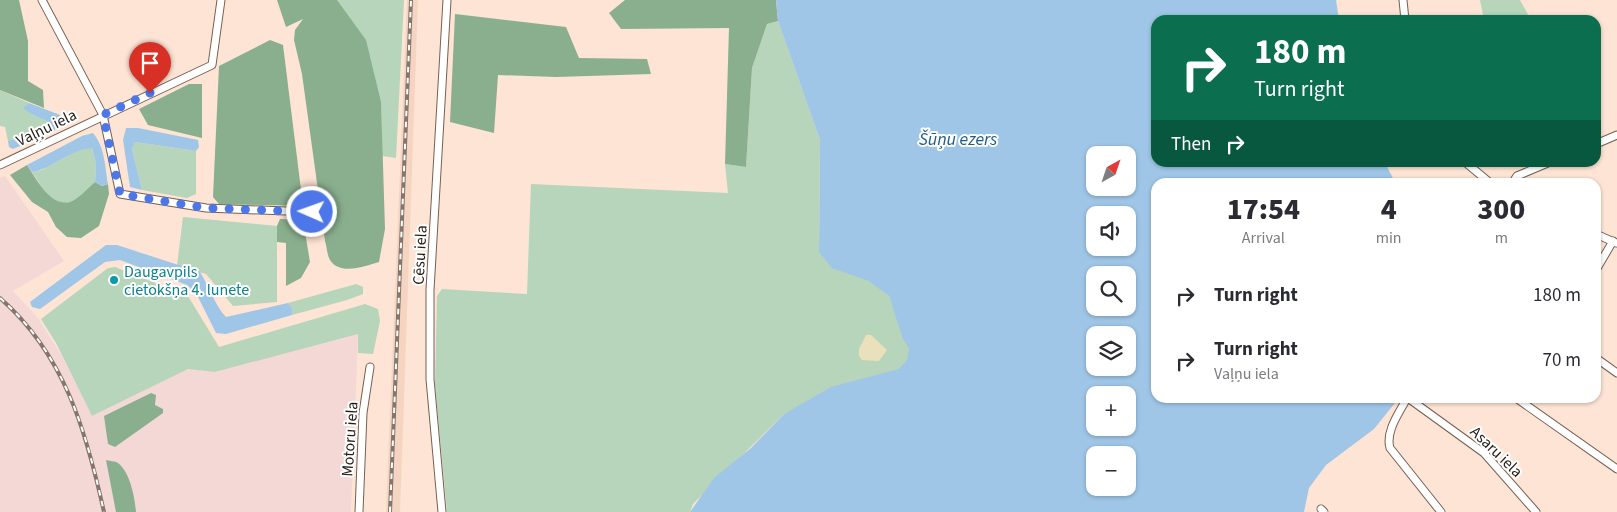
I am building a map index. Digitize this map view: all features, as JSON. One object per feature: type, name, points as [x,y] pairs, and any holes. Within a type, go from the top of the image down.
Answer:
[{"type":"street","points":[[42,0],[103,115],[120,194],[206,208],[312,212]]},
{"type":"street","name":"Vaļņu iela","points":[[0,165],[212,64],[221,0]]},
{"type":"street","name":"Cēsu iela","points":[[442,512],[430,379],[430,310],[447,0]]},
{"type":"street","points":[[1403,0],[1404,15]]},
{"type":"street","points":[[1601,142],[1617,135]]},
{"type":"street","points":[[1471,167],[1484,178]]},
{"type":"street","points":[[1516,178],[1539,167]]},
{"type":"street","points":[[1601,236],[1615,242],[1601,263]]},
{"type":"street","points":[[1601,362],[1617,373]]},
{"type":"street","name":"Motoru iela","points":[[359,512],[363,413],[370,367]]},
{"type":"street","points":[[1405,403],[1390,433],[1390,448],[1441,512]]},
{"type":"street","name":"Asaru iela","points":[[1415,403],[1484,453],[1536,512]]},
{"type":"street","points":[[1523,403],[1617,469]]},
{"type":"shaded area","points":[[407,0],[418,0],[400,512],[386,512]]},
{"type":"shaded area","points":[[5,176],[64,261],[13,291],[38,318],[62,356],[92,416],[188,369],[216,372],[358,334],[351,512],[0,512],[0,178]]},
{"type":"green space","points":[[0,0],[19,0],[28,41],[28,81],[43,90],[44,108],[0,90]]},
{"type":"green space","points":[[277,0],[337,0],[366,40],[381,102],[385,229],[379,262],[346,269],[334,265],[329,258],[302,74],[294,40],[295,30],[303,19],[286,27]]},
{"type":"green space","points":[[337,0],[404,0],[396,158],[382,156],[381,102]]},
{"type":"green space","points":[[625,0],[776,0],[778,21],[767,24],[752,68],[746,167],[725,164],[729,28],[621,29],[609,13]]},
{"type":"green space","points":[[1480,0],[1520,0],[1528,15],[1483,15]]},
{"type":"green space","points":[[455,14],[566,27],[579,58],[647,59],[651,74],[556,77],[498,75],[494,133],[450,122]]},
{"type":"green space","points":[[778,21],[820,140],[819,252],[852,263],[889,296],[898,321],[916,349],[894,378],[784,414],[693,504],[690,512],[447,512],[435,385],[437,296],[442,289],[527,294],[531,184],[728,193],[725,164],[746,167],[752,68],[767,24]]},
{"type":"green space","points":[[270,40],[283,45],[303,206],[219,204],[213,197],[219,66]]},
{"type":"green space","points":[[189,84],[202,84],[202,138],[148,125],[139,109]]},
{"type":"green space","points":[[0,90],[29,103],[24,108],[31,114],[47,121],[48,125],[31,134],[8,141],[5,127],[0,126]]},
{"type":"green space","points":[[135,142],[196,151],[196,194],[187,198],[142,190],[132,149]]},
{"type":"green space","points":[[82,148],[92,148],[96,164],[95,182],[73,201],[64,203],[52,198],[32,172],[42,170]]},
{"type":"green space","points":[[27,165],[44,190],[56,200],[63,202],[73,201],[95,182],[102,186],[108,184],[109,194],[99,226],[81,238],[67,237],[56,227],[48,212],[32,202],[10,175]]},
{"type":"green space","points":[[183,217],[277,226],[277,302],[233,306],[206,274],[177,266]]},
{"type":"green space","points":[[280,219],[303,220],[310,262],[301,278],[286,286],[286,243],[277,242],[277,226]]},
{"type":"green space","points":[[115,267],[188,296],[219,347],[365,304],[378,309],[380,321],[373,354],[358,353],[358,334],[215,372],[188,369],[92,416],[56,343],[41,319],[108,268]]},
{"type":"green space","points":[[356,284],[363,287],[363,294],[292,315],[292,308],[288,303]]},
{"type":"green space","points":[[151,393],[156,395],[155,405],[163,409],[163,413],[115,447],[108,444],[104,416]]},
{"type":"green space","points":[[106,460],[118,463],[126,472],[133,493],[136,512],[116,512]]},
{"type":"sand","points":[[866,335],[871,335],[887,350],[879,361],[862,360],[859,356],[859,349]]},
{"type":"water","name":"Šūņu ezers","points":[[776,0],[1336,0],[1338,15],[1151,15],[1151,167],[1387,167],[1393,178],[1151,178],[1151,403],[1395,403],[1374,429],[1326,465],[1309,488],[1304,512],[690,512],[714,478],[751,448],[784,414],[831,387],[899,369],[907,360],[909,348],[903,339],[889,296],[869,281],[832,268],[819,252],[820,140],[778,21]]},
{"type":"water","points":[[29,103],[60,115],[61,125],[51,133],[13,149],[9,147],[8,141],[31,134],[48,125],[47,121],[23,108]]},
{"type":"water","points":[[126,128],[138,128],[198,140],[199,147],[196,151],[135,142],[132,149],[142,190],[130,187],[123,140]]},
{"type":"water","points":[[93,133],[100,144],[108,184],[102,186],[95,182],[96,164],[92,148],[76,152],[40,170],[32,172],[27,165],[82,136]]},
{"type":"water","points":[[106,245],[117,245],[200,272],[226,317],[288,303],[292,308],[292,315],[226,334],[216,333],[196,293],[187,285],[120,260],[105,262],[40,309],[32,307],[30,302]]},
{"type":"railway","points":[[390,512],[411,0]]},
{"type":"railway","points":[[0,298],[22,320],[41,344],[57,369],[70,396],[80,424],[104,512]]},
{"type":"place","name":"Daugavpils cietokšņa 4. lunete","points":[[114,280]]},
{"type":"route","points":[[150,93],[103,115],[120,194],[206,208],[312,212]]}]
